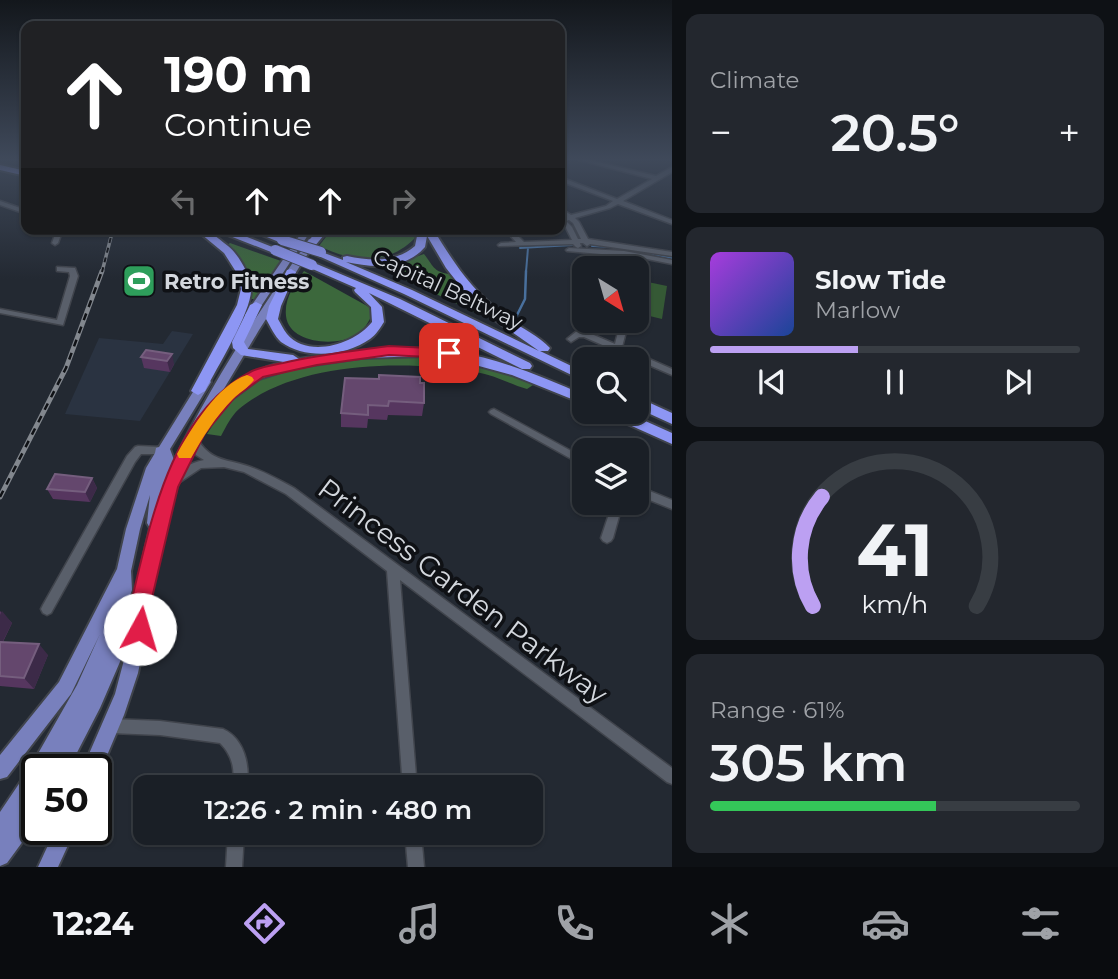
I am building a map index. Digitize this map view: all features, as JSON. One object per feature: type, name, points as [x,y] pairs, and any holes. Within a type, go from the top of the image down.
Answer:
[{"type":"highway","points":[[198,391],[243,305],[246,289],[243,275],[228,251],[209,235]]},
{"type":"highway","points":[[234,235],[275,250],[316,259],[392,262],[409,256],[420,247],[421,235]]},
{"type":"highway","name":"Capital Beltway","points":[[268,235],[282,240],[396,302],[572,388]]},
{"type":"highway","points":[[305,251],[317,235]]},
{"type":"highway","points":[[432,235],[452,269],[480,301],[521,334],[572,364]]},
{"type":"highway","points":[[291,272],[272,312],[275,328],[286,340],[304,347],[337,349],[356,344],[377,328],[380,315],[371,298],[316,259]]},
{"type":"highway","name":"Capital Beltway","points":[[316,259],[408,292],[572,371]]},
{"type":"highway","points":[[256,305],[238,342],[242,350],[275,358],[317,360]]},
{"type":"highway","points":[[195,435],[228,394],[248,379],[269,370],[317,360],[389,350],[449,353],[512,368],[572,395]]},
{"type":"highway","points":[[649,407],[672,419]]},
{"type":"highway","points":[[640,424],[672,438]]},
{"type":"highway","points":[[645,424],[672,438]]},
{"type":"main road","points":[[48,754],[83,691],[108,635],[124,590],[124,571],[142,494],[160,451],[304,235]]},
{"type":"main road","points":[[98,754],[134,655],[140,629],[138,615],[172,482],[242,350],[305,251]]},
{"type":"main road","points":[[155,544],[154,506],[159,482],[168,460],[166,453],[160,451]]},
{"type":"main road","points":[[0,770],[65,688],[124,571]]},
{"type":"main road","points":[[66,754],[94,702],[127,627],[138,615]]},
{"type":"main road","points":[[0,830],[21,798]]},
{"type":"main road","points":[[0,856],[21,827]]},
{"type":"main road","points":[[48,867],[58,845]]},
{"type":"street","points":[[612,198],[672,222]]},
{"type":"street","points":[[565,219],[603,209],[623,198]]},
{"type":"street","points":[[0,204],[21,210]]},
{"type":"street","points":[[0,215],[11,207]]},
{"type":"street","points":[[565,213],[580,227],[589,250]]},
{"type":"street","points":[[565,224],[577,240],[579,250]]},
{"type":"street","points":[[55,243],[58,235]]},
{"type":"street","points":[[513,235],[522,244]]},
{"type":"street","points":[[501,245],[577,240],[672,254]]},
{"type":"street","points":[[569,250],[639,255],[672,262]]},
{"type":"street","points":[[0,311],[60,323],[74,276],[72,270],[60,269]]},
{"type":"street","points":[[572,339],[577,334],[586,335],[616,347]]},
{"type":"street","points":[[649,362],[672,372]]},
{"type":"street","points":[[494,412],[572,455]]},
{"type":"street","points":[[195,435],[200,452],[216,463]]},
{"type":"street","points":[[47,609],[131,459],[138,450],[160,451]]},
{"type":"street","points":[[172,482],[199,464],[216,463]]},
{"type":"street","name":"Princess Garden Parkway","points":[[216,463],[250,471],[290,491],[672,777]]},
{"type":"street","points":[[649,495],[672,505]]},
{"type":"street","points":[[607,538],[614,515]]},
{"type":"street","points":[[393,567],[409,775]]},
{"type":"street","points":[[110,726],[160,727],[223,736],[231,742],[238,755],[242,775]]},
{"type":"street","points":[[234,867],[235,845]]},
{"type":"street","points":[[414,845],[416,867]]},
{"type":"shaded area","points":[[172,331],[193,334],[140,421],[65,414],[99,338],[163,344]]},
{"type":"green space","points":[[327,235],[414,235],[415,238],[393,253],[369,258],[344,255],[319,246]]},
{"type":"green space","points":[[230,243],[281,261],[255,299],[250,299],[244,271],[227,245]]},
{"type":"green space","points":[[424,254],[440,272],[449,274],[483,310],[479,314],[393,274],[389,266]]},
{"type":"green space","points":[[304,271],[369,307],[372,314],[361,331],[348,339],[326,342],[304,337],[289,325],[286,316],[287,303]]},
{"type":"green space","points":[[649,282],[667,286],[662,319],[649,316]]},
{"type":"green space","points":[[395,354],[467,363],[536,383],[527,389],[483,373],[448,368],[353,368],[291,381],[263,393],[236,412],[221,436],[207,434],[230,400],[240,391],[273,374],[314,364]]},
{"type":"building","points":[[146,350],[172,354],[167,361],[141,357]]},
{"type":"building","points":[[379,375],[420,377],[420,383],[424,383],[424,403],[389,401],[388,406],[368,405],[368,415],[341,413],[345,378],[379,379]]},
{"type":"building","points":[[55,474],[92,478],[85,492],[47,489]]},
{"type":"building","points":[[0,642],[39,644],[24,678],[0,676]]},
{"type":"waterway","points":[[520,248],[572,245]]},
{"type":"waterway","points":[[592,246],[613,247]]},
{"type":"waterway","points":[[526,272],[528,248]]},
{"type":"waterway","points":[[634,250],[672,258]]},
{"type":"waterway","points":[[516,317],[525,299],[526,271]]},
{"type":"railway","points":[[102,272],[111,235]]},
{"type":"railway","points":[[0,497],[66,368],[102,271]]},
{"type":"slow traffic","points":[[185,454],[198,430],[228,394],[247,380]]},
{"type":"place","name":"Retro Fitness","points":[[139,281]]},
{"type":"route","points":[[140,629],[138,615],[170,487],[198,430],[229,394],[248,379],[284,366],[389,350],[449,353]]}]
